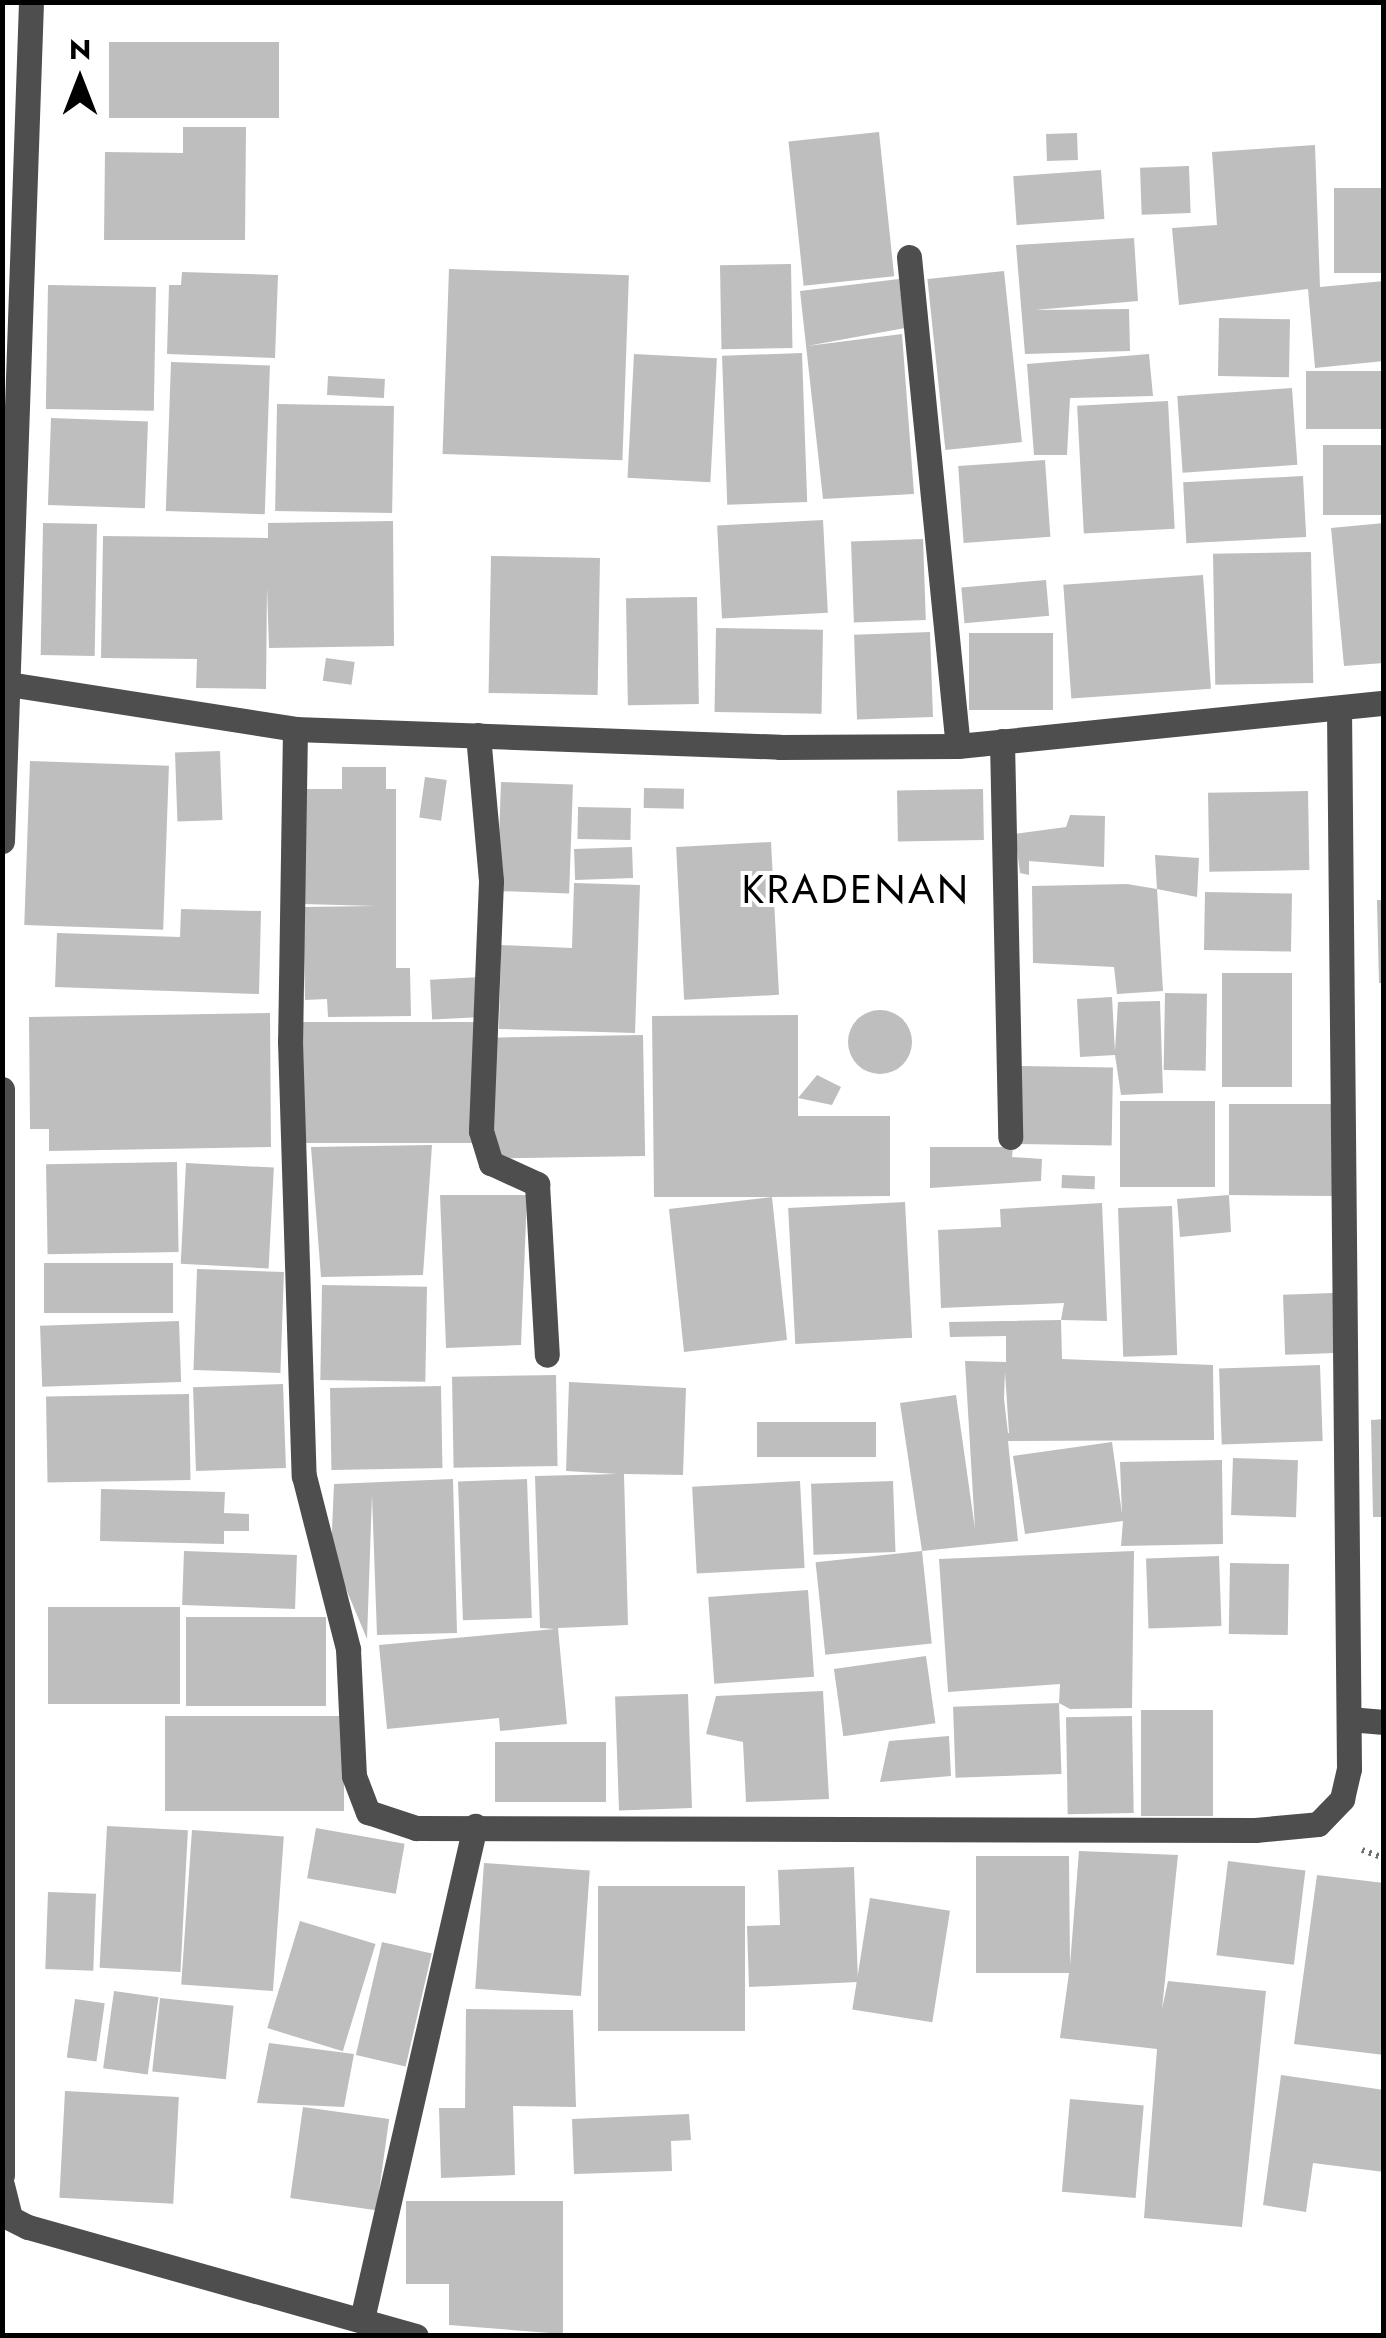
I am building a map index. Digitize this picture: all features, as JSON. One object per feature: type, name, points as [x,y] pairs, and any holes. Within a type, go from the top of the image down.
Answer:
[{"type":"street","points":[[2,841],[4,684],[31,2]]},
{"type":"street","points":[[909,256],[958,746]]},
{"type":"street","points":[[4,684],[295,728],[478,736],[958,746],[1384,703]]},
{"type":"street","points":[[295,728],[290,1040],[304,1476],[348,1649],[354,1776],[368,1812],[416,1828],[1304,1827],[1342,1798],[1349,1719],[1338,709]]},
{"type":"street","points":[[478,736],[491,881],[481,1132],[491,1163],[536,1184],[547,1355]]},
{"type":"street","points":[[1002,741],[1010,1137]]},
{"type":"street","points":[[2,1089],[2,2174]]},
{"type":"street","points":[[1349,1719],[1384,1722]]},
{"type":"street","points":[[362,2320],[475,1826]]},
{"type":"street","points":[[2,2185],[10,2218],[28,2228],[416,2336]]},
{"type":"building","points":[[109,42],[279,42],[279,118],[109,118]]},
{"type":"building","points":[[183,127],[246,127],[245,240],[104,240],[105,152],[183,153]]},
{"type":"building","points":[[879,132],[894,276],[804,286],[788,142]]},
{"type":"building","points":[[1077,133],[1078,160],[1047,161],[1046,134]]},
{"type":"building","points":[[1315,145],[1320,287],[1384,281],[1384,361],[1315,368],[1308,289],[1179,305],[1172,228],[1217,225],[1212,152]]},
{"type":"building","points":[[1189,166],[1191,213],[1142,215],[1140,168]]},
{"type":"building","points":[[1101,170],[1104,219],[1017,225],[1013,176]]},
{"type":"building","points":[[1334,188],[1384,188],[1384,273],[1334,273]]},
{"type":"building","points":[[1134,238],[1138,301],[1035,310],[1129,309],[1130,351],[1025,354],[1016,245]]},
{"type":"building","points":[[791,264],[792,348],[721,349],[720,265]]},
{"type":"building","points":[[449,269],[629,275],[622,460],[443,454]]},
{"type":"building","points":[[1004,271],[1022,442],[945,450],[927,279]]},
{"type":"building","points":[[182,272],[278,275],[275,358],[167,354],[169,285],[181,285]]},
{"type":"building","points":[[899,279],[905,328],[807,346],[902,334],[914,494],[823,499],[800,291]]},
{"type":"building","points":[[48,285],[156,287],[154,411],[46,409]]},
{"type":"building","points":[[1219,318],[1290,319],[1289,377],[1218,376]]},
{"type":"building","points":[[802,353],[807,502],[727,505],[722,356]]},
{"type":"building","points":[[634,354],[717,358],[710,482],[628,478]]},
{"type":"building","points":[[1149,354],[1153,396],[1070,398],[1067,455],[1034,455],[1027,364]]},
{"type":"building","points":[[171,362],[270,365],[265,514],[166,511]]},
{"type":"building","points":[[1306,371],[1384,371],[1384,429],[1306,429]]},
{"type":"building","points":[[328,376],[385,379],[384,398],[327,395]]},
{"type":"building","points":[[1292,388],[1297,465],[1183,473],[1177,396]]},
{"type":"building","points":[[1168,401],[1175,529],[1084,534],[1077,406]]},
{"type":"building","points":[[277,404],[394,406],[392,513],[275,511]]},
{"type":"building","points":[[51,418],[148,421],[145,508],[48,505]]},
{"type":"building","points":[[1323,445],[1384,445],[1384,515],[1323,515]]},
{"type":"building","points":[[1045,460],[1050,537],[964,543],[958,466]]},
{"type":"building","points":[[1303,476],[1306,537],[1186,543],[1183,482]]},
{"type":"building","points":[[823,520],[828,613],[722,618],[717,526]]},
{"type":"building","points":[[393,521],[394,646],[269,648],[267,587],[266,689],[196,688],[197,659],[101,658],[103,536],[268,538],[268,523]]},
{"type":"building","points":[[43,523],[97,524],[95,656],[41,655]]},
{"type":"building","points":[[1384,523],[1384,663],[1344,666],[1331,528]]},
{"type":"building","points":[[923,539],[926,620],[854,622],[851,542]]},
{"type":"building","points":[[1311,552],[1313,683],[1215,685],[1213,554]]},
{"type":"building","points":[[491,556],[600,558],[598,695],[489,693]]},
{"type":"building","points":[[1203,575],[1211,689],[1071,698],[1063,585]]},
{"type":"building","points":[[1046,580],[1049,616],[964,623],[961,587]]},
{"type":"building","points":[[697,597],[699,704],[628,705],[626,598]]},
{"type":"building","points":[[716,628],[823,630],[822,714],[715,712]]},
{"type":"building","points":[[930,632],[933,717],[857,720],[854,635]]},
{"type":"building","points":[[969,633],[1053,633],[1053,710],[969,710]]},
{"type":"building","points":[[326,658],[355,662],[352,685],[323,681]]},
{"type":"building","points":[[220,751],[222,820],[177,822],[175,753]]},
{"type":"building","points":[[30,761],[169,766],[163,930],[24,925]]},
{"type":"building","points":[[342,767],[386,767],[386,789],[396,789],[396,968],[410,968],[411,1016],[328,1017],[327,999],[305,1000],[303,907],[376,906],[303,904],[303,789],[342,789]]},
{"type":"building","points":[[425,777],[447,780],[441,821],[419,818]]},
{"type":"building","points":[[501,782],[573,785],[569,893],[497,891]]},
{"type":"building","points":[[644,788],[684,789],[684,809],[644,808]]},
{"type":"building","points":[[983,789],[984,840],[898,841],[897,791]]},
{"type":"building","points":[[1308,791],[1309,870],[1209,872],[1208,793]]},
{"type":"building","points":[[578,807],[631,808],[630,840],[577,839]]},
{"type":"building","points":[[1070,815],[1105,816],[1104,867],[1029,861],[1029,875],[1020,873],[1015,834],[1066,827]]},
{"type":"building","points":[[771,842],[779,995],[684,1000],[676,847]]},
{"type":"building","points":[[632,847],[633,878],[575,880],[574,849]]},
{"type":"building","points":[[1155,855],[1199,858],[1197,897],[1157,889]]},
{"type":"building","points":[[574,883],[640,885],[635,1033],[499,1029],[501,945],[572,948]]},
{"type":"building","points":[[1127,884],[1157,889],[1163,991],[1117,994],[1114,967],[1033,963],[1032,886]]},
{"type":"building","points":[[1205,892],[1292,894],[1291,952],[1204,950]]},
{"type":"building","points":[[1377,900],[1384,900],[1384,983],[1379,983]]},
{"type":"building","points":[[181,909],[261,911],[259,994],[55,987],[57,933],[180,937]]},
{"type":"building","points":[[1222,973],[1292,973],[1292,1087],[1222,1087]]},
{"type":"building","points":[[481,977],[483,1017],[432,1020],[430,980]]},
{"type":"building","points":[[1165,993],[1207,994],[1206,1071],[1164,1070]]},
{"type":"building","points":[[1112,997],[1115,1051],[1118,1002],[1160,1001],[1163,1093],[1121,1095],[1115,1055],[1080,1057],[1077,999]]},
{"type":"building","points":[[880,1010],[903,1019],[912,1042],[903,1065],[880,1074],[857,1065],[848,1042],[857,1019]]},
{"type":"building","points":[[270,1013],[271,1147],[49,1151],[49,1129],[30,1129],[29,1017]]},
{"type":"building","points":[[798,1015],[798,1116],[890,1116],[890,1196],[654,1197],[652,1016]]},
{"type":"building","points":[[301,1022],[478,1022],[478,1143],[301,1143]]},
{"type":"building","points":[[643,1035],[645,1156],[494,1159],[492,1038]]},
{"type":"building","points":[[1020,1066],[1113,1068],[1112,1146],[1019,1144]]},
{"type":"building","points":[[817,1075],[841,1087],[832,1105],[798,1098]]},
{"type":"building","points":[[1120,1101],[1215,1101],[1215,1187],[1120,1187]]},
{"type":"building","points":[[1229,1104],[1333,1104],[1332,1196],[1229,1195]]},
{"type":"building","points":[[432,1145],[423,1275],[321,1277],[311,1147]]},
{"type":"building","points":[[930,1147],[1013,1147],[1012,1157],[1042,1159],[1041,1181],[930,1188]]},
{"type":"building","points":[[177,1162],[179,1252],[48,1254],[46,1164]]},
{"type":"building","points":[[186,1163],[274,1168],[269,1268],[181,1264]]},
{"type":"building","points":[[1062,1175],[1095,1176],[1095,1189],[1062,1188]]},
{"type":"building","points":[[440,1195],[527,1195],[521,1345],[446,1348]]},
{"type":"building","points":[[1229,1195],[1231,1232],[1180,1237],[1177,1199]]},
{"type":"building","points":[[772,1197],[787,1340],[684,1352],[669,1209]]},
{"type":"building","points":[[905,1202],[912,1338],[795,1344],[788,1208]]},
{"type":"building","points":[[1102,1203],[1107,1321],[1061,1320],[1064,1303],[941,1308],[938,1230],[1001,1227],[1000,1209]]},
{"type":"building","points":[[1172,1206],[1177,1355],[1123,1357],[1118,1208]]},
{"type":"building","points":[[44,1263],[173,1263],[173,1313],[44,1313]]},
{"type":"building","points":[[197,1269],[284,1272],[280,1373],[193,1370]]},
{"type":"building","points":[[322,1285],[427,1287],[425,1382],[320,1380]]},
{"type":"building","points":[[1333,1293],[1335,1353],[1285,1355],[1283,1295]]},
{"type":"building","points":[[1061,1320],[1062,1359],[1213,1365],[1214,1440],[1008,1441],[1018,1541],[922,1551],[900,1403],[956,1395],[975,1529],[965,1361],[1006,1362],[1006,1336],[950,1337],[949,1322]],"holes":[[[1005,1372],[1009,1433],[1004,1399]]]},
{"type":"building","points":[[179,1321],[181,1382],[42,1387],[40,1326]]},
{"type":"building","points":[[1320,1365],[1323,1441],[1222,1444],[1219,1369]]},
{"type":"building","points":[[556,1375],[558,1466],[454,1468],[452,1377]]},
{"type":"building","points":[[569,1382],[686,1388],[683,1475],[624,1474],[628,1625],[558,1628],[567,1724],[500,1731],[499,1718],[387,1729],[379,1645],[555,1629],[540,1628],[535,1476],[617,1474],[566,1471]]},
{"type":"building","points":[[283,1384],[286,1468],[196,1471],[193,1387]]},
{"type":"building","points":[[441,1386],[442,1468],[331,1470],[330,1388]]},
{"type":"building","points":[[189,1394],[191,1480],[48,1482],[46,1396]]},
{"type":"building","points":[[1384,1419],[1384,1517],[1373,1517],[1371,1420]]},
{"type":"building","points":[[757,1422],[876,1422],[876,1457],[757,1457]]},
{"type":"building","points":[[1112,1442],[1122,1514],[1120,1462],[1222,1460],[1223,1544],[1121,1546],[1123,1521],[1025,1534],[1013,1456]]},
{"type":"building","points":[[1233,1458],[1298,1460],[1296,1517],[1231,1515]]},
{"type":"building","points":[[453,1479],[457,1633],[377,1635],[372,1495],[367,1639],[331,1553],[334,1484]]},
{"type":"building","points":[[527,1479],[532,1618],[463,1620],[458,1481]]},
{"type":"building","points":[[800,1481],[805,1568],[697,1574],[692,1487]]},
{"type":"building","points":[[893,1481],[895,1552],[814,1555],[811,1484]]},
{"type":"building","points":[[101,1489],[225,1492],[224,1513],[249,1514],[249,1531],[224,1531],[224,1544],[100,1541]]},
{"type":"building","points":[[184,1551],[297,1555],[295,1609],[182,1605]]},
{"type":"building","points":[[922,1551],[932,1643],[825,1655],[816,1562]]},
{"type":"building","points":[[1134,1551],[1132,1708],[1070,1709],[1059,1703],[1060,1684],[948,1692],[939,1559]]},
{"type":"building","points":[[1219,1556],[1221,1626],[1148,1629],[1146,1559]]},
{"type":"building","points":[[1230,1563],[1289,1564],[1288,1635],[1229,1634]]},
{"type":"building","points":[[808,1590],[814,1677],[714,1684],[708,1597]]},
{"type":"building","points":[[48,1607],[180,1607],[180,1704],[48,1704]]},
{"type":"building","points":[[186,1617],[326,1617],[326,1706],[186,1706]]},
{"type":"building","points":[[926,1656],[935,1723],[843,1736],[834,1669]]},
{"type":"building","points":[[823,1691],[829,1799],[746,1802],[743,1742],[706,1734],[716,1696]]},
{"type":"building","points":[[688,1694],[692,1808],[619,1810],[615,1697]]},
{"type":"building","points":[[1059,1703],[1061,1774],[956,1778],[953,1707]]},
{"type":"building","points":[[1141,1710],[1213,1710],[1213,1816],[1141,1816]]},
{"type":"building","points":[[165,1716],[344,1716],[344,1811],[165,1811]]},
{"type":"building","points":[[1132,1716],[1134,1813],[1068,1814],[1066,1717]]},
{"type":"building","points":[[949,1736],[951,1776],[880,1782],[889,1741]]},
{"type":"building","points":[[495,1742],[606,1742],[606,1802],[495,1802]]},
{"type":"building","points":[[107,1826],[188,1830],[180,1972],[100,1968]]},
{"type":"building","points":[[316,1828],[405,1844],[396,1894],[307,1878]]},
{"type":"building","points":[[192,1830],[284,1836],[273,1991],[181,1985]]},
{"type":"building","points":[[1079,1851],[1178,1855],[1162,2009],[1168,1981],[1266,1991],[1242,2227],[1144,2218],[1157,2049],[1060,2038],[1069,1973],[976,1973],[976,1856],[1069,1856],[1070,1965]]},
{"type":"building","points":[[1228,1861],[1305,1871],[1294,1965],[1216,1955]]},
{"type":"building","points":[[484,1863],[590,1870],[581,1996],[475,1989]]},
{"type":"building","points":[[854,1867],[858,1982],[749,1987],[747,1926],[780,1925],[778,1870]]},
{"type":"building","points":[[1317,1875],[1384,1883],[1384,2055],[1294,2044]]},
{"type":"building","points":[[598,1886],[745,1886],[745,2031],[598,2031]]},
{"type":"building","points":[[48,1892],[96,1894],[93,1971],[45,1969]]},
{"type":"building","points":[[870,1898],[950,1911],[932,2022],[852,2010]]},
{"type":"building","points":[[300,1921],[376,1944],[343,2051],[267,2028]]},
{"type":"building","points":[[382,1942],[432,1953],[406,2066],[356,2055]]},
{"type":"building","points":[[114,1991],[159,1997],[148,2075],[103,2068]]},
{"type":"building","points":[[160,1998],[234,2006],[226,2079],[152,2072]]},
{"type":"building","points":[[75,1999],[105,2003],[96,2062],[67,2057]]},
{"type":"building","points":[[466,2009],[573,2010],[576,2107],[513,2106],[515,2175],[441,2178],[439,2108],[465,2108]]},
{"type":"building","points":[[269,2043],[354,2054],[344,2107],[257,2103]]},
{"type":"building","points":[[1281,2075],[1384,2090],[1384,2172],[1313,2163],[1306,2212],[1263,2205]]},
{"type":"building","points":[[65,2091],[179,2097],[173,2204],[59,2198]]},
{"type":"building","points":[[1070,2099],[1144,2105],[1136,2198],[1062,2192]]},
{"type":"building","points":[[303,2107],[389,2119],[376,2210],[290,2198]]},
{"type":"building","points":[[689,2114],[691,2140],[671,2141],[672,2171],[574,2174],[572,2119]]},
{"type":"building","points":[[406,2201],[563,2201],[563,2334],[449,2325],[449,2284],[406,2284]]},
{"type":"district","name":"KRADENAN","points":[[856,889]]}]
